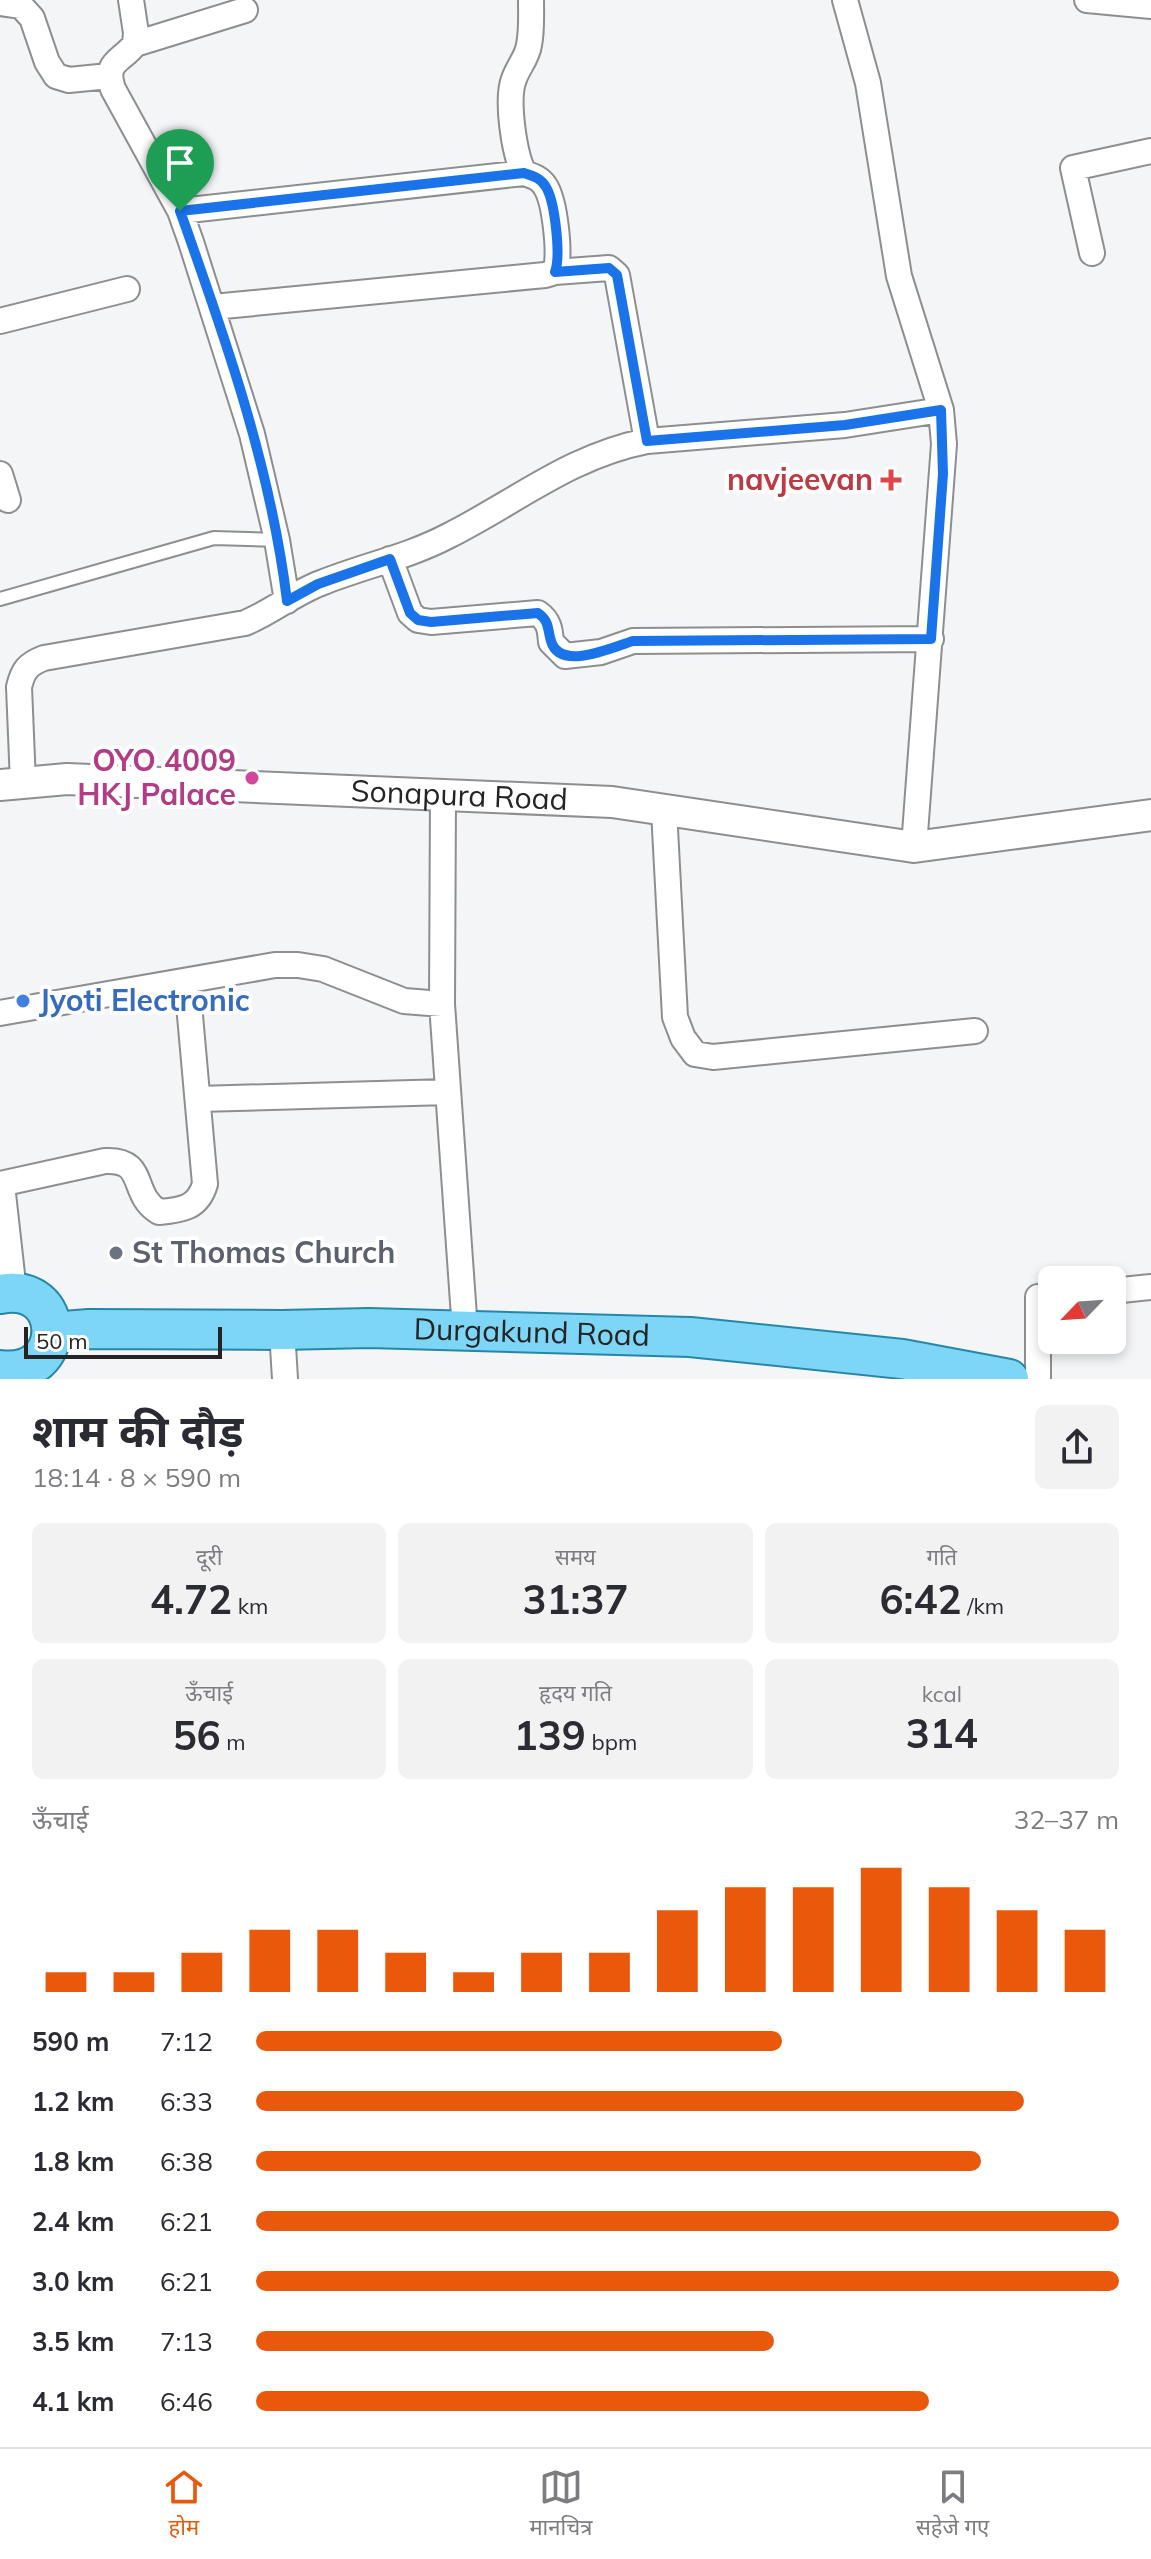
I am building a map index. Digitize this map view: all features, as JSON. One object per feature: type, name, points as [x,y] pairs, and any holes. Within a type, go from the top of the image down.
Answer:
[{"type":"main road","points":[[6,1293],[35,1299],[50,1319],[52,1332],[47,1353],[18,1374]]},
{"type":"main road","name":"Durgakund Road","points":[[52,1332],[89,1329],[369,1328],[690,1337],[902,1359],[1009,1379]]},
{"type":"street","points":[[131,0],[135,44]]},
{"type":"street","points":[[524,173],[517,160],[511,98],[512,83],[529,45],[531,0]]},
{"type":"street","points":[[845,0],[868,83],[899,276],[941,410],[943,474],[914,847]]},
{"type":"street","points":[[1087,0],[1151,6]]},
{"type":"street","points":[[0,3],[21,6],[32,18],[47,62],[56,76],[69,80],[109,76]]},
{"type":"street","points":[[245,10],[135,44],[113,64],[109,76],[113,89],[180,211],[213,307],[252,434],[277,540],[287,601]]},
{"type":"street","points":[[1092,253],[1073,168],[1151,151]]},
{"type":"street","points":[[180,211],[524,173],[539,178],[551,198],[559,261],[555,272]]},
{"type":"street","points":[[213,307],[609,268],[617,275],[647,441]]},
{"type":"street","points":[[0,321],[127,289]]},
{"type":"street","points":[[12,784],[19,687],[23,672],[30,663],[245,623],[268,614],[318,584],[450,536],[591,456],[647,441],[845,425],[941,410]]},
{"type":"street","points":[[0,474],[8,500]]},
{"type":"street","points":[[390,559],[410,613],[418,620],[431,622],[538,613],[550,628],[551,642],[565,656],[601,652],[633,641],[931,639]]},
{"type":"street","name":"Sonapura Road","points":[[12,784],[67,779],[612,802],[914,847],[1151,815]]},
{"type":"street","points":[[443,795],[442,1004],[465,1331]]},
{"type":"street","points":[[664,810],[675,1017],[683,1038],[695,1054],[713,1057],[975,1031]]},
{"type":"street","points":[[0,1013],[275,965],[323,969],[404,1001],[442,1004]]},
{"type":"street","points":[[0,1184],[121,1160],[137,1176],[140,1192],[149,1206],[159,1212],[193,1205],[202,1197],[205,1184],[187,982]]},
{"type":"street","points":[[198,1099],[448,1092]]},
{"type":"street","points":[[0,1194],[6,1293]]},
{"type":"street","points":[[1126,1290],[1151,1287]]},
{"type":"street","points":[[282,1330],[285,1379]]},
{"type":"street","points":[[1038,1354],[1038,1379]]},
{"type":"lane","points":[[0,599],[214,538],[277,540]]},
{"type":"place","name":"navjeevan","points":[[891,480]]},
{"type":"place","name":"OYO 4009 HKJ Palace","points":[[252,778]]},
{"type":"place","name":"Jyoti Electronic","points":[[23,1001]]},
{"type":"place","name":"St Thomas Church","points":[[116,1253]]},
{"type":"route","points":[[524,173],[539,178],[551,198],[559,261],[555,272],[609,268],[617,275],[647,441],[845,425],[941,410],[943,474],[931,639],[633,641],[601,652],[565,656],[551,642],[550,628],[538,613],[431,622],[418,620],[410,613],[390,559],[318,584],[287,601],[277,540],[252,434],[180,211],[524,173]]}]
